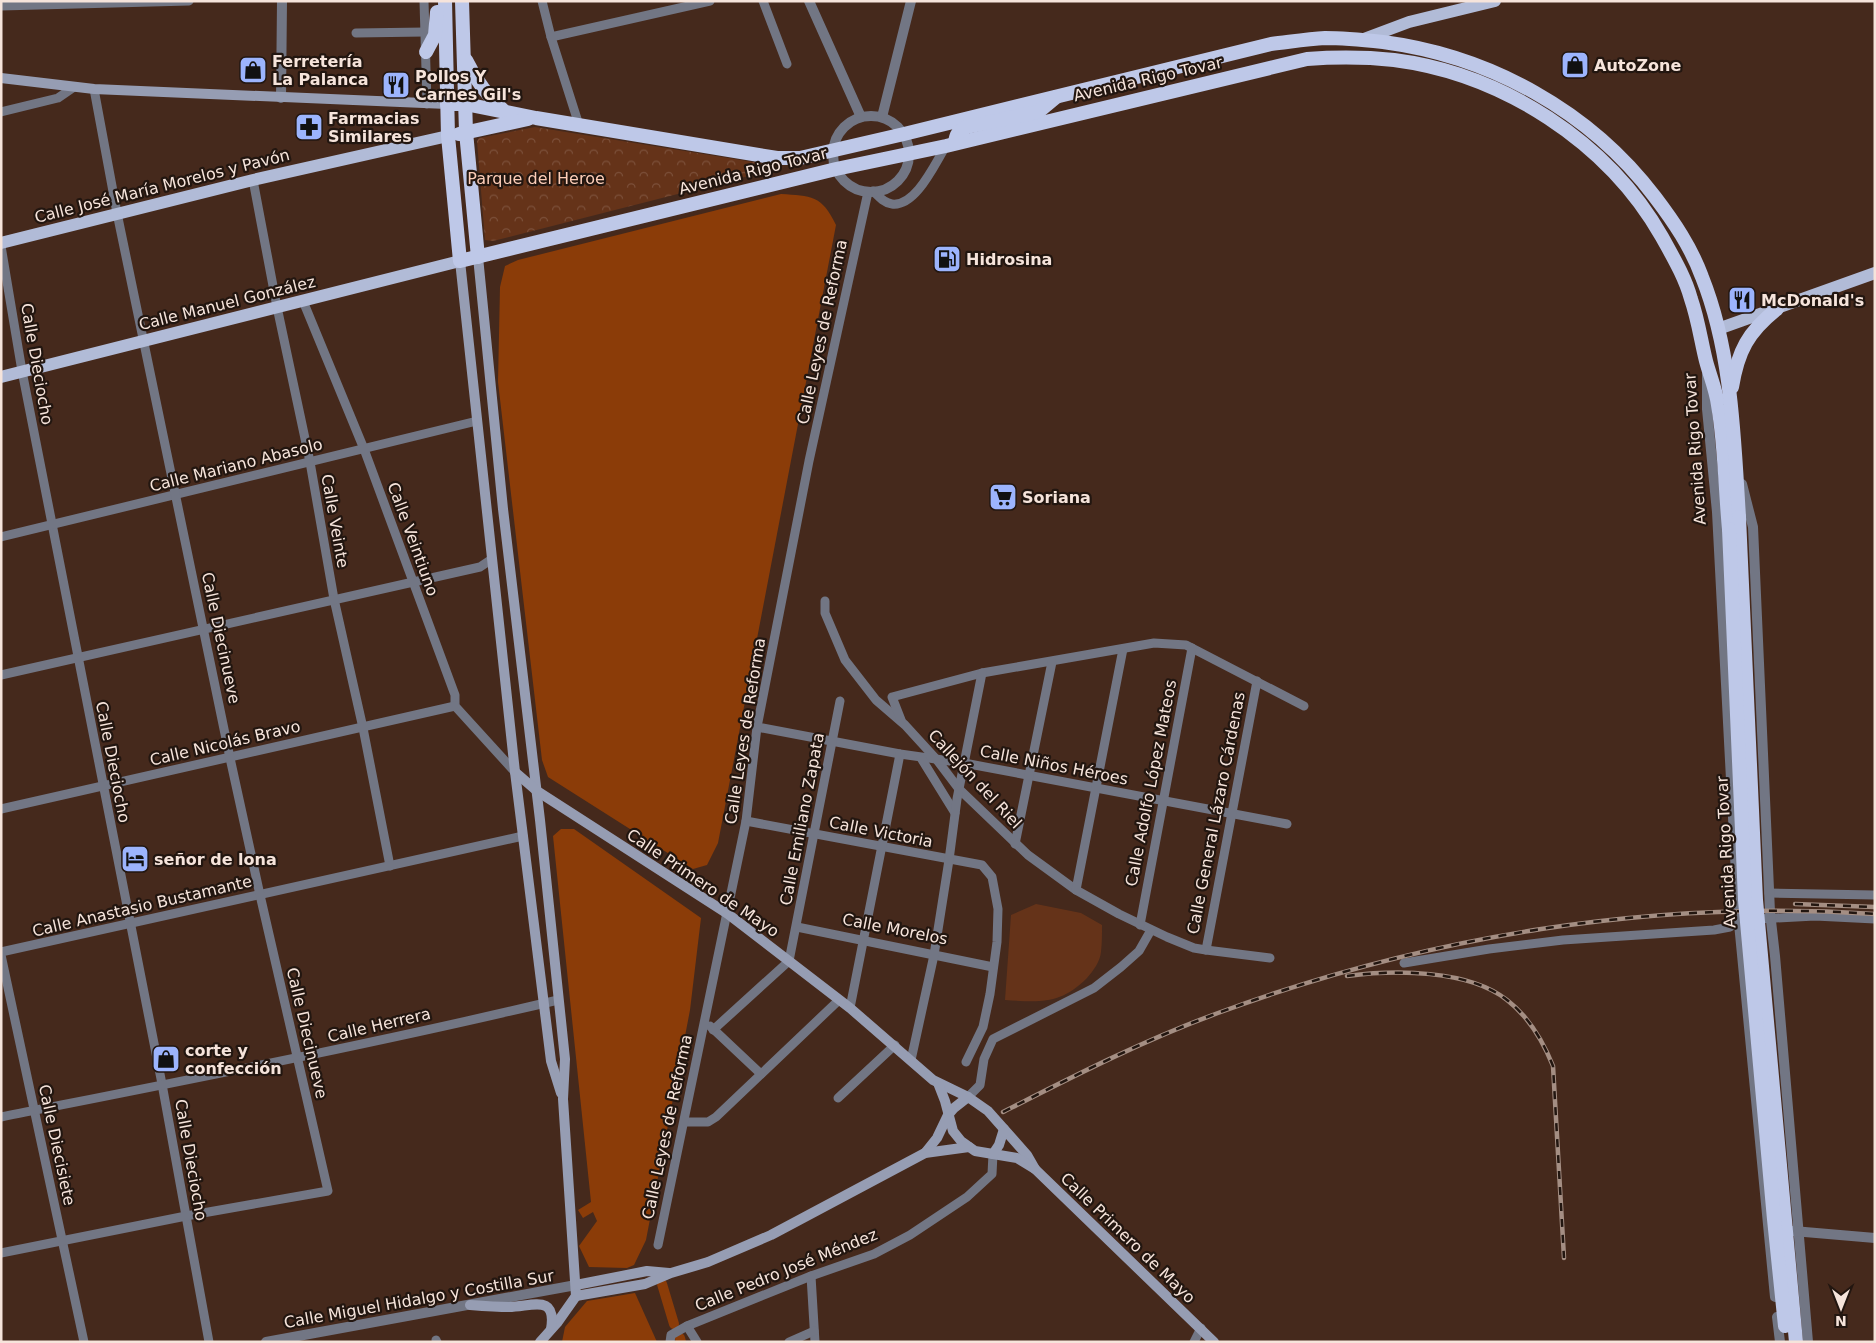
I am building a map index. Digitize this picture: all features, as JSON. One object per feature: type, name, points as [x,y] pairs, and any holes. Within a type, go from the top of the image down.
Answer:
[{"type":"highway","points":[[426,52],[436,35],[438,1]]},
{"type":"highway","points":[[445,1],[448,136],[460,261]]},
{"type":"highway","points":[[462,1],[466,132],[478,257]]},
{"type":"highway","name":"Avenida Rigo Tovar","points":[[447,104],[465,104],[536,118],[777,158],[800,158],[1271,44],[1326,38],[1361,40],[1428,50],[1486,68],[1546,99],[1599,138],[1632,169],[1678,228],[1703,278],[1718,329],[1730,400],[1739,517],[1756,900],[1796,1342]]},
{"type":"highway","points":[[463,54],[476,81],[485,93],[506,112]]},
{"type":"highway","name":"Avenida Rigo Tovar","points":[[460,261],[836,169],[909,154],[1307,59],[1373,58],[1438,69],[1480,82],[1519,101],[1593,151],[1609,167],[1649,216],[1674,258],[1691,298],[1718,404],[1729,529],[1745,900],[1787,1342]]},
{"type":"highway","points":[[1143,76],[1148,97]]},
{"type":"highway","points":[[950,144],[960,130],[1038,112],[1058,95]]},
{"type":"highway","points":[[448,136],[536,118]]},
{"type":"highway","points":[[1691,298],[1702,316],[1718,329]]},
{"type":"highway","points":[[1730,400],[1739,357],[1759,323],[1777,309]]},
{"type":"main road","points":[[1361,40],[1409,22],[1495,1]]},
{"type":"main road","points":[[1,78],[94,89],[447,104]]},
{"type":"main road","name":"Calle José María Morelos y Pavón","points":[[1,244],[253,180],[448,136]]},
{"type":"main road","points":[[478,257],[502,508],[540,820],[565,1059],[563,1099],[576,1296],[540,1342]]},
{"type":"main road","points":[[460,261],[515,772],[551,1061],[563,1099]]},
{"type":"main road","name":"Calle Manuel González","points":[[1,377],[460,261]]},
{"type":"main road","points":[[1718,329],[1875,273]]},
{"type":"main road","name":"Calle Primero de Mayo","points":[[515,772],[536,791],[728,914],[850,1008],[938,1083],[968,1097],[988,1111],[1028,1155],[1035,1169]]},
{"type":"main road","points":[[540,820],[551,806],[558,804]]},
{"type":"main road","points":[[938,1083],[953,1130],[961,1142],[969,1147]]},
{"type":"main road","points":[[925,1153],[937,1138],[948,1115],[968,1097]]},
{"type":"main road","points":[[993,1154],[999,1145],[1004,1130]]},
{"type":"main road","points":[[576,1296],[644,1284],[671,1273],[708,1262],[763,1238],[925,1153],[969,1147]]},
{"type":"main road","name":"Calle Primero de Mayo","points":[[969,1147],[976,1151],[1017,1158],[1035,1169],[1214,1342]]},
{"type":"main road","points":[[576,1285],[647,1271],[671,1273]]},
{"type":"main road","points":[[470,1305],[510,1307],[543,1305],[549,1308],[552,1313],[551,1330]]},
{"type":"street","points":[[1,6],[189,1]]},
{"type":"street","points":[[281,98],[282,1]]},
{"type":"street","points":[[424,1],[427,104]]},
{"type":"street","points":[[542,1],[578,125]]},
{"type":"street","points":[[551,36],[710,1]]},
{"type":"street","points":[[763,1],[787,64]]},
{"type":"street","points":[[809,1],[861,117]]},
{"type":"street","points":[[882,117],[911,1]]},
{"type":"street","points":[[356,33],[425,32]]},
{"type":"street","points":[[1,112],[58,98],[74,87]]},
{"type":"street","name":"Calle Diecinueve","points":[[94,89],[117,214],[230,758],[328,1191],[186,1216]]},
{"type":"street","points":[[871,192],[887,188],[897,182],[904,174],[908,164],[908,144],[904,134],[895,124],[882,117],[861,117],[851,121],[842,129],[836,139],[833,150],[836,169],[852,187],[871,192],[892,204],[905,202],[916,193],[950,144]]},
{"type":"street","name":"Calle Veinte","points":[[253,180],[277,307],[310,462],[334,599],[363,728],[390,866]]},
{"type":"street","name":"Calle Leyes de Reforma","points":[[658,1245],[746,821],[757,727],[809,461],[871,192]]},
{"type":"street","name":"Calle Dieciocho","points":[[1,244],[22,371],[162,1084],[209,1342]]},
{"type":"street","name":"Calle Veintiuno","points":[[303,301],[364,449],[455,695],[455,706]]},
{"type":"street","name":"Avenida Rigo Tovar","points":[[1706,361],[1707,409],[1717,512],[1733,844],[1767,1229],[1780,1342]]},
{"type":"street","name":"Calle Mariano Abasolo","points":[[1,537],[477,421]]},
{"type":"street","name":"Avenida Rigo Tovar","points":[[1735,459],[1753,527],[1770,917],[1800,1231],[1808,1342]]},
{"type":"street","points":[[1,676],[480,567],[492,559]]},
{"type":"street","name":"Callejón del Riel","points":[[825,601],[825,613],[845,660],[876,700],[902,722],[937,760],[959,789],[1015,844],[1047,870],[1076,890],[1140,925],[1194,948],[1270,958]]},
{"type":"street","points":[[902,722],[892,697],[982,673],[1154,643],[1186,645],[1304,706]]},
{"type":"street","name":"Calle Adolfo López Mateos","points":[[1140,925],[1192,648]]},
{"type":"street","points":[[1076,890],[1123,649]]},
{"type":"street","points":[[1015,844],[1052,662]]},
{"type":"street","points":[[911,1060],[934,955],[959,789],[982,673]]},
{"type":"street","name":"Calle General Lázaro Cárdenas","points":[[1206,950],[1257,681]]},
{"type":"street","name":"Calle Emiliano Zapata","points":[[789,960],[840,700]]},
{"type":"street","points":[[455,706],[515,772]]},
{"type":"street","name":"Calle Nicolás Bravo","points":[[1,809],[455,706]]},
{"type":"street","name":"Calle Niños Héroes","points":[[757,727],[921,758],[964,763],[1287,824]]},
{"type":"street","points":[[850,1008],[900,754]]},
{"type":"street","points":[[921,758],[955,813]]},
{"type":"street","name":"Calle Victoria","points":[[746,821],[982,866],[992,876],[998,909],[997,942],[990,966]]},
{"type":"street","name":"Calle Anastasio Bustamante","points":[[1,953],[523,836]]},
{"type":"street","points":[[1733,844],[1741,862],[1748,865],[1761,862],[1767,856]]},
{"type":"street","points":[[1769,893],[1875,895]]},
{"type":"street","points":[[1404,963],[1489,949],[1563,940],[1714,930],[1730,927],[1739,920],[1770,917],[1815,916],[1875,919]]},
{"type":"street","name":"Calle Morelos","points":[[797,927],[863,942],[990,966]]},
{"type":"street","points":[[968,1097],[980,1085],[984,1059],[993,1039],[1094,988],[1139,950],[1151,930]]},
{"type":"street","points":[[1742,959],[1745,943],[1754,938],[1768,942],[1775,956]]},
{"type":"street","name":"Calle Diecisiete","points":[[1,953],[84,1342]]},
{"type":"street","points":[[713,1030],[789,960]]},
{"type":"street","points":[[966,1062],[983,1027],[990,966]]},
{"type":"street","name":"Calle Herrera","points":[[1,1116],[298,1058],[558,1000]]},
{"type":"street","points":[[685,1122],[708,1122],[716,1117],[839,1000]]},
{"type":"street","points":[[705,1021],[761,1074]]},
{"type":"street","points":[[983,1027],[993,1039]]},
{"type":"street","points":[[838,1098],[895,1045]]},
{"type":"street","name":"Calle Pedro José Méndez","points":[[671,1339],[687,1326],[811,1276],[874,1254],[910,1235],[967,1197],[992,1174],[993,1154]]},
{"type":"street","points":[[1,1253],[186,1216]]},
{"type":"street","points":[[1767,1229],[1875,1238]]},
{"type":"street","points":[[1771,1259],[1774,1246],[1783,1241],[1797,1244],[1801,1252]]},
{"type":"street","points":[[811,1276],[815,1342]]},
{"type":"street","name":"Calle Miguel Hidalgo y Costilla Sur","points":[[266,1342],[576,1285]]},
{"type":"street","points":[[687,1326],[697,1342]]},
{"type":"street","points":[[1194,1342],[1201,1328]]},
{"type":"street","points":[[789,1342],[814,1331]]},
{"type":"green space","name":"Parque del Heroe","points":[[535,127],[784,167],[493,241],[485,240],[477,141],[479,138]]},
{"type":"green space","points":[[1036,904],[1081,913],[1102,925],[1100,956],[1087,978],[1068,993],[1049,1000],[1005,1000],[1011,915]]},
{"type":"shaded area","points":[[781,194],[800,195],[814,199],[826,208],[836,225],[718,843],[707,865],[693,869],[548,777],[542,760],[498,382],[500,287],[505,266],[518,260]]},
{"type":"shaded area","points":[[561,829],[574,829],[701,918],[690,1010],[646,1240],[634,1265],[627,1268],[589,1267],[579,1246],[597,1221],[593,1212],[583,1218],[578,1210],[591,1202],[553,836]]},
{"type":"shaded area","points":[[635,1293],[657,1342],[562,1342],[565,1327],[587,1301]]},
{"type":"waterway","points":[[662,1284],[674,1324]]},
{"type":"waterway","points":[[680,1338],[681,1342]]},
{"type":"railway","points":[[1795,904],[1875,907]]},
{"type":"railway","points":[[1003,1112],[1136,1047],[1218,1013],[1297,986],[1377,963],[1459,944],[1541,929],[1624,918],[1708,912],[1792,911],[1875,914]]},
{"type":"railway","points":[[1347,976],[1386,973],[1430,974],[1472,982],[1491,990],[1507,1000],[1529,1022],[1545,1048],[1553,1066],[1564,1258]]},
{"type":"place","name":"AutoZone","points":[[1575,65]]},
{"type":"place","name":"Ferretería La Palanca","points":[[253,70]]},
{"type":"place","name":"Pollos Y Carnes Gil's","points":[[396,85]]},
{"type":"place","name":"Farmacias Similares","points":[[309,127]]},
{"type":"place","name":"Hidrosina","points":[[947,259]]},
{"type":"place","name":"McDonald's","points":[[1742,300]]},
{"type":"place","name":"Soriana","points":[[1003,497]]},
{"type":"place","name":"señor de lona","points":[[135,859]]},
{"type":"place","name":"corte y confección","points":[[166,1059]]}]
